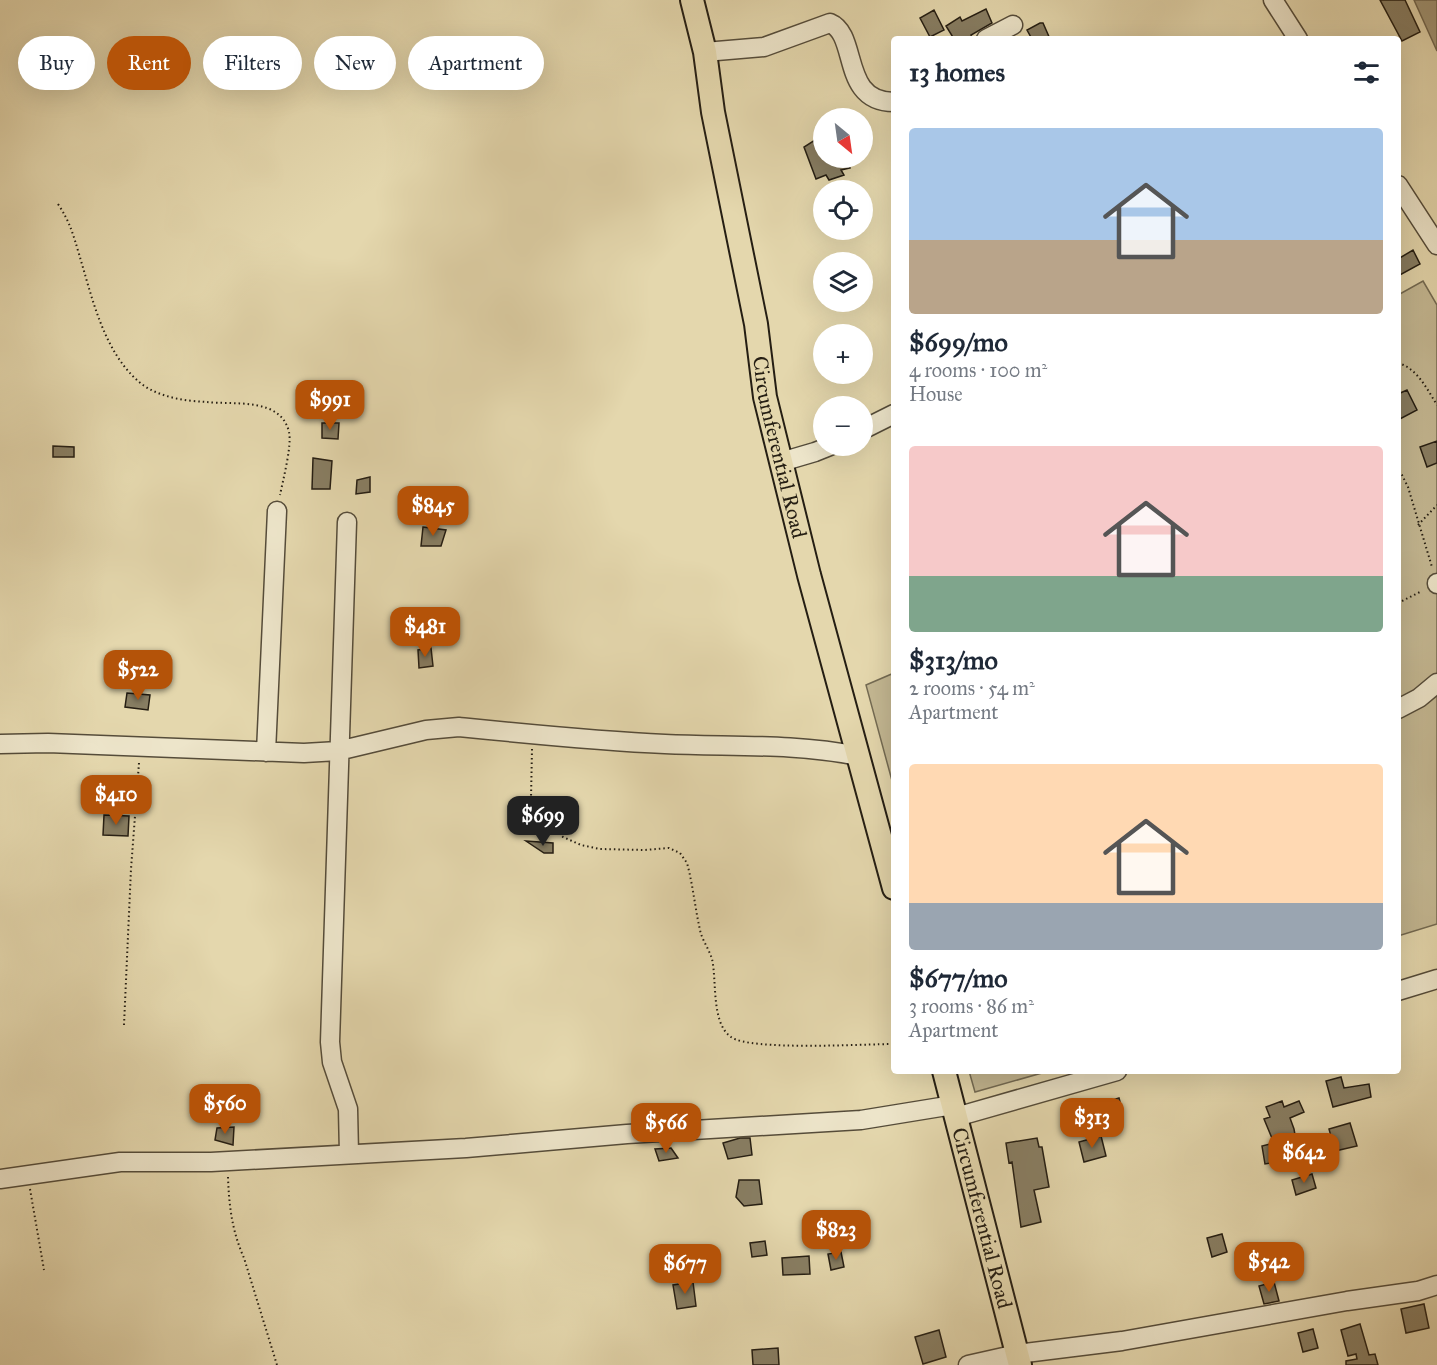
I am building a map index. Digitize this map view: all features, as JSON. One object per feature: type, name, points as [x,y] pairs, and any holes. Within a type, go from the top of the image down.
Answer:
[{"type":"main road","name":"Circumferential Road","points":[[692,0],[705,52],[712,112],[756,324],[765,397],[809,575],[891,877]]},
{"type":"main road","name":"Circumferential Road","points":[[945,1074],[1019,1359]]},
{"type":"street","points":[[1273,0],[1296,36]]},
{"type":"street","points":[[705,52],[764,47],[830,23],[839,29],[864,91],[874,98],[891,101]]},
{"type":"street","points":[[992,36],[1013,25]]},
{"type":"street","points":[[1401,190],[1437,245]]},
{"type":"street","points":[[873,424],[891,416]]},
{"type":"street","points":[[781,462],[813,453]]},
{"type":"street","points":[[266,752],[277,511]]},
{"type":"street","points":[[347,522],[330,1042],[332,1062],[348,1109],[349,1154]]},
{"type":"street","points":[[1401,707],[1419,698],[1437,683]]},
{"type":"street","points":[[0,744],[48,743],[304,753],[338,751],[443,727],[667,744],[797,747],[858,756]]},
{"type":"street","points":[[1401,990],[1437,980]]},
{"type":"street","points":[[0,1179],[120,1162],[227,1161],[861,1120],[955,1111],[1106,1074]]},
{"type":"street","points":[[968,1365],[1133,1340],[1347,1301],[1418,1291],[1437,1285]]},
{"type":"path","points":[[58,204],[69,220],[103,327],[116,354],[139,382],[168,397],[206,402],[253,404],[270,409],[285,419],[290,435],[277,511]]},
{"type":"path","points":[[1401,364],[1410,367],[1437,405]]},
{"type":"path","points":[[1401,476],[1408,487],[1437,584],[1401,602]]},
{"type":"path","points":[[1418,525],[1437,505]]},
{"type":"path","points":[[532,734],[531,798],[538,812],[563,837],[581,845],[600,849],[669,848],[680,854],[687,863],[700,932],[712,959],[717,1011],[730,1037],[743,1043],[777,1045],[891,1044]]},
{"type":"path","points":[[124,1026],[131,869],[141,748]]},
{"type":"path","points":[[227,1161],[231,1224],[244,1258],[277,1365]]},
{"type":"path","points":[[27,1174],[44,1270]]},
{"type":"shaded area","points":[[1414,0],[1437,0],[1437,51]]},
{"type":"shaded area","points":[[1423,281],[1437,305],[1437,924],[1401,935],[1401,293]]},
{"type":"shaded area","points":[[891,674],[891,777],[866,685]]},
{"type":"shaded area","points":[[970,1074],[1038,1074],[975,1092]]},
{"type":"building","points":[[1380,0],[1405,0],[1420,32],[1402,41]]},
{"type":"building","points":[[986,9],[992,23],[972,36],[952,36],[946,26],[960,17],[962,21]]},
{"type":"building","points":[[934,10],[944,30],[929,36],[920,18]]},
{"type":"building","points":[[1043,23],[1049,36],[1030,36],[1027,30]]},
{"type":"building","points":[[813,141],[813,168],[850,168],[841,170],[844,175],[829,180],[826,175],[816,179],[804,147]]},
{"type":"building","points":[[1413,250],[1420,264],[1401,274],[1401,257]]},
{"type":"building","points":[[1407,390],[1417,410],[1401,418],[1401,393]]},
{"type":"building","points":[[322,423],[339,423],[338,439],[322,438]]},
{"type":"building","points":[[1437,441],[1437,463],[1427,467],[1420,447]]},
{"type":"building","points":[[53,446],[74,447],[74,457],[53,457]]},
{"type":"building","points":[[313,458],[332,461],[330,489],[312,489]]},
{"type":"building","points":[[370,477],[370,492],[356,494],[357,480]]},
{"type":"building","points":[[423,527],[446,530],[441,546],[421,546]]},
{"type":"building","points":[[431,648],[433,666],[419,668],[418,650]]},
{"type":"building","points":[[127,693],[150,695],[148,710],[125,707]]},
{"type":"building","points":[[104,815],[129,816],[128,836],[103,835]]},
{"type":"building","points":[[526,841],[553,843],[553,853],[544,853]]},
{"type":"building","points":[[1341,1077],[1344,1088],[1369,1084],[1371,1097],[1333,1107],[1326,1081]]},
{"type":"building","points":[[1119,1098],[1123,1113],[1104,1118],[1100,1104]]},
{"type":"building","points":[[1282,1101],[1284,1107],[1299,1101],[1304,1112],[1290,1118],[1299,1158],[1265,1164],[1262,1146],[1274,1143],[1264,1119],[1270,1117],[1266,1107]]},
{"type":"building","points":[[1350,1123],[1357,1146],[1335,1151],[1329,1129]]},
{"type":"building","points":[[234,1127],[233,1145],[215,1140],[217,1128]]},
{"type":"building","points":[[1101,1136],[1106,1156],[1084,1162],[1079,1142]]},
{"type":"building","points":[[740,1138],[750,1138],[752,1155],[728,1159],[723,1143]]},
{"type":"building","points":[[1037,1138],[1039,1147],[1042,1147],[1049,1187],[1034,1190],[1041,1222],[1021,1227],[1012,1162],[1009,1163],[1006,1143]]},
{"type":"building","points":[[671,1148],[678,1158],[659,1161],[655,1149]]},
{"type":"building","points":[[1312,1174],[1316,1188],[1296,1195],[1292,1180]]},
{"type":"building","points":[[739,1180],[759,1180],[762,1204],[744,1206],[736,1197]]},
{"type":"building","points":[[1222,1234],[1227,1252],[1212,1257],[1207,1238]]},
{"type":"building","points":[[765,1241],[767,1255],[752,1257],[750,1243]]},
{"type":"building","points":[[841,1252],[844,1267],[831,1270],[828,1254]]},
{"type":"building","points":[[809,1256],[810,1274],[783,1275],[782,1258]]},
{"type":"building","points":[[693,1282],[696,1306],[677,1309],[673,1285]]},
{"type":"building","points":[[1274,1282],[1279,1301],[1264,1304],[1259,1286]]},
{"type":"building","points":[[1424,1304],[1429,1328],[1406,1333],[1401,1309]]},
{"type":"building","points":[[1360,1324],[1369,1355],[1375,1354],[1378,1365],[1346,1365],[1346,1361],[1357,1359],[1356,1354],[1348,1356],[1341,1330]]},
{"type":"building","points":[[1313,1329],[1318,1348],[1303,1352],[1298,1333]]},
{"type":"building","points":[[939,1330],[946,1357],[923,1364],[915,1337]]},
{"type":"building","points":[[778,1348],[779,1365],[753,1365],[752,1350]]}]
